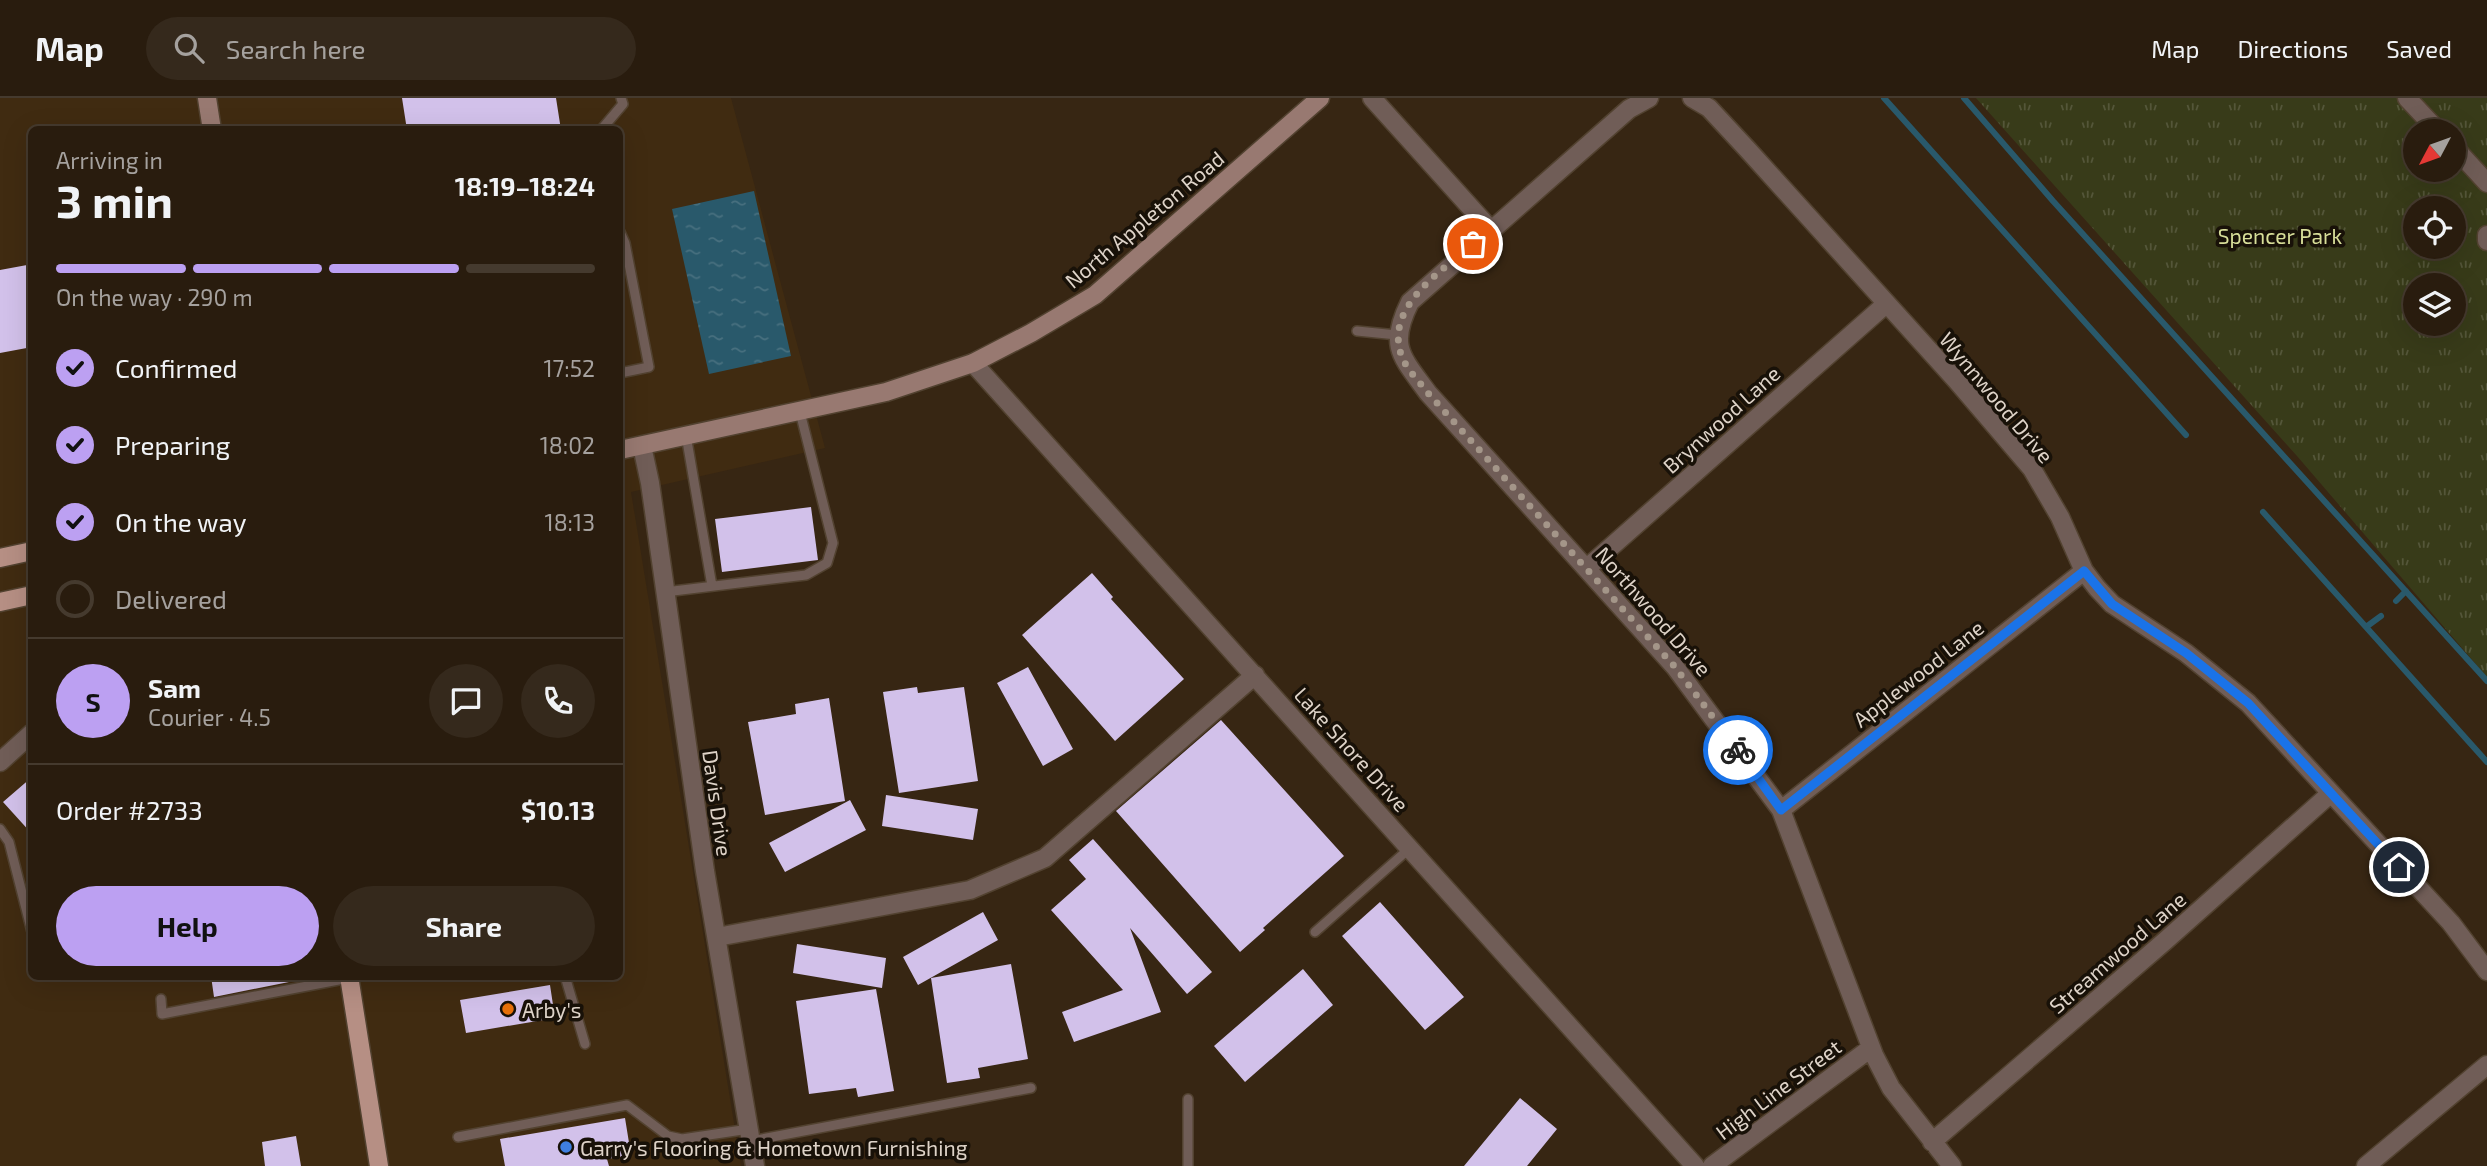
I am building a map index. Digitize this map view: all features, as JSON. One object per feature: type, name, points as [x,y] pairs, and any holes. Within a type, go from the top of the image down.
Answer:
[{"type":"main road","points":[[207,98],[211,126]]},
{"type":"main road","name":"North Appleton Road","points":[[623,449],[886,392],[973,363],[1095,295],[1320,98]]},
{"type":"main road","points":[[0,558],[28,552]]},
{"type":"main road","points":[[0,601],[28,596]]},
{"type":"main road","points":[[349,980],[379,1166]]},
{"type":"street","points":[[1372,98],[1490,229]]},
{"type":"street","points":[[1397,335],[1399,324],[1410,302],[1629,109],[1649,98]]},
{"type":"street","name":"Wynnwood Drive","points":[[1692,98],[1709,108],[1748,150],[1956,380],[2032,469],[2060,517],[2084,571],[2112,604],[2186,653],[2248,703],[2451,923],[2487,971]]},
{"type":"street","points":[[2407,98],[2427,119]]},
{"type":"street","points":[[2466,160],[2487,183]]},
{"type":"street","points":[[2487,235],[2487,241]]},
{"type":"street","name":"Brynwood Lane","points":[[1587,568],[1886,304]]},
{"type":"street","name":"Northwood Drive","points":[[1397,335],[1402,358],[1428,393],[1675,667],[1781,810],[1871,1048],[1891,1088],[1952,1166]]},
{"type":"street","name":"Lake Shore Drive","points":[[973,363],[1695,1166]]},
{"type":"street","name":"Davis Drive","points":[[642,446],[650,483],[717,937],[755,1166]]},
{"type":"street","name":"Applewood Lane","points":[[1781,810],[2084,571]]},
{"type":"street","points":[[717,937],[970,890],[1045,858],[1255,675]]},
{"type":"street","points":[[0,762],[28,737]]},
{"type":"street","name":"Streamwood Lane","points":[[1931,1142],[2165,941],[2330,794]]},
{"type":"street","name":"High Line Street","points":[[1712,1166],[1871,1048]]},
{"type":"street","points":[[2366,1166],[2487,1065]]},
{"type":"lane","points":[[604,126],[622,104],[621,98]]},
{"type":"lane","points":[[623,239],[649,367],[623,372]]},
{"type":"lane","points":[[1357,331],[1397,335]]},
{"type":"lane","points":[[665,592],[806,575],[827,563],[833,543],[800,412]]},
{"type":"lane","points":[[686,435],[712,586]]},
{"type":"lane","points":[[0,829],[9,842],[28,916]]},
{"type":"lane","points":[[1315,932],[1410,848]]},
{"type":"lane","points":[[161,999],[162,1014],[334,980]]},
{"type":"lane","points":[[566,980],[585,1044]]},
{"type":"lane","points":[[457,1137],[627,1105],[668,1136],[682,1139],[750,1135],[1031,1088]]},
{"type":"lane","points":[[1188,1099],[1188,1166]]},
{"type":"shaded area","points":[[0,98],[731,98],[825,448],[631,492],[741,1166],[0,1166]]},
{"type":"green space","name":"Spencer Park","points":[[1976,98],[2487,98],[2487,677],[2297,456]]},
{"type":"water","points":[[754,191],[791,356],[709,374],[672,209]]},
{"type":"building","points":[[402,98],[556,98],[560,126],[406,126]]},
{"type":"building","points":[[27,265],[28,269],[28,348],[0,353],[0,270]]},
{"type":"building","points":[[811,507],[818,560],[722,572],[715,519]]},
{"type":"building","points":[[1092,573],[1113,597],[1111,599],[1184,679],[1115,741],[1022,635]]},
{"type":"building","points":[[1028,667],[1073,749],[1043,766],[997,683]]},
{"type":"building","points":[[917,687],[918,693],[964,687],[978,781],[899,793],[883,692]]},
{"type":"building","points":[[829,698],[845,801],[765,815],[748,722],[796,714],[795,704]]},
{"type":"building","points":[[1221,720],[1344,856],[1240,952],[1116,811]]},
{"type":"building","points":[[28,780],[28,830],[3,802]]},
{"type":"building","points":[[886,795],[978,809],[973,840],[882,826]]},
{"type":"building","points":[[850,800],[866,830],[785,872],[769,843]]},
{"type":"building","points":[[1093,839],[1212,972],[1187,994],[1130,928],[1161,1012],[1074,1042],[1062,1012],[1123,990],[1051,910],[1086,879],[1069,860]]},
{"type":"building","points":[[1380,902],[1464,997],[1425,1030],[1342,936]]},
{"type":"building","points":[[983,912],[998,940],[918,985],[903,957]]},
{"type":"building","points":[[797,944],[886,958],[882,988],[793,973]]},
{"type":"building","points":[[1011,964],[1028,1059],[978,1068],[980,1078],[947,1083],[931,978]]},
{"type":"building","points":[[1303,969],[1333,1005],[1245,1082],[1214,1046]]},
{"type":"building","points":[[212,980],[294,980],[294,981],[214,997]]},
{"type":"building","name":"Arby's","points":[[550,985],[555,1018],[466,1033],[460,1000]]},
{"type":"building","points":[[876,989],[894,1091],[858,1097],[856,1088],[809,1094],[796,1001]]},
{"type":"building","points":[[1520,1098],[1557,1129],[1527,1166],[1464,1166]]},
{"type":"building","name":"Garry's Flooring & Hometown Furnishing","points":[[625,1118],[631,1155],[607,1159],[609,1166],[505,1166],[500,1139]]},
{"type":"building","points":[[296,1136],[301,1166],[265,1166],[262,1142]]},
{"type":"waterway","points":[[1884,98],[2186,435]]},
{"type":"waterway","points":[[1964,98],[2053,201],[2487,681]]},
{"type":"waterway","points":[[2263,512],[2487,762]]},
{"type":"waterway","points":[[2396,601],[2406,591]]},
{"type":"waterway","points":[[2366,627],[2381,616]]},
{"type":"way so far","points":[[1473,244],[1410,302],[1399,324],[1397,335],[1402,358],[1428,393],[1675,667],[1738,750]]},
{"type":"place","name":"Arby's","points":[[508,1009]]},
{"type":"place","name":"Garry's Flooring & Hometown Furnishing","points":[[566,1147]]},
{"type":"route","points":[[1738,750],[1781,810],[2084,571],[2112,604],[2186,653],[2248,703],[2399,867]]}]
